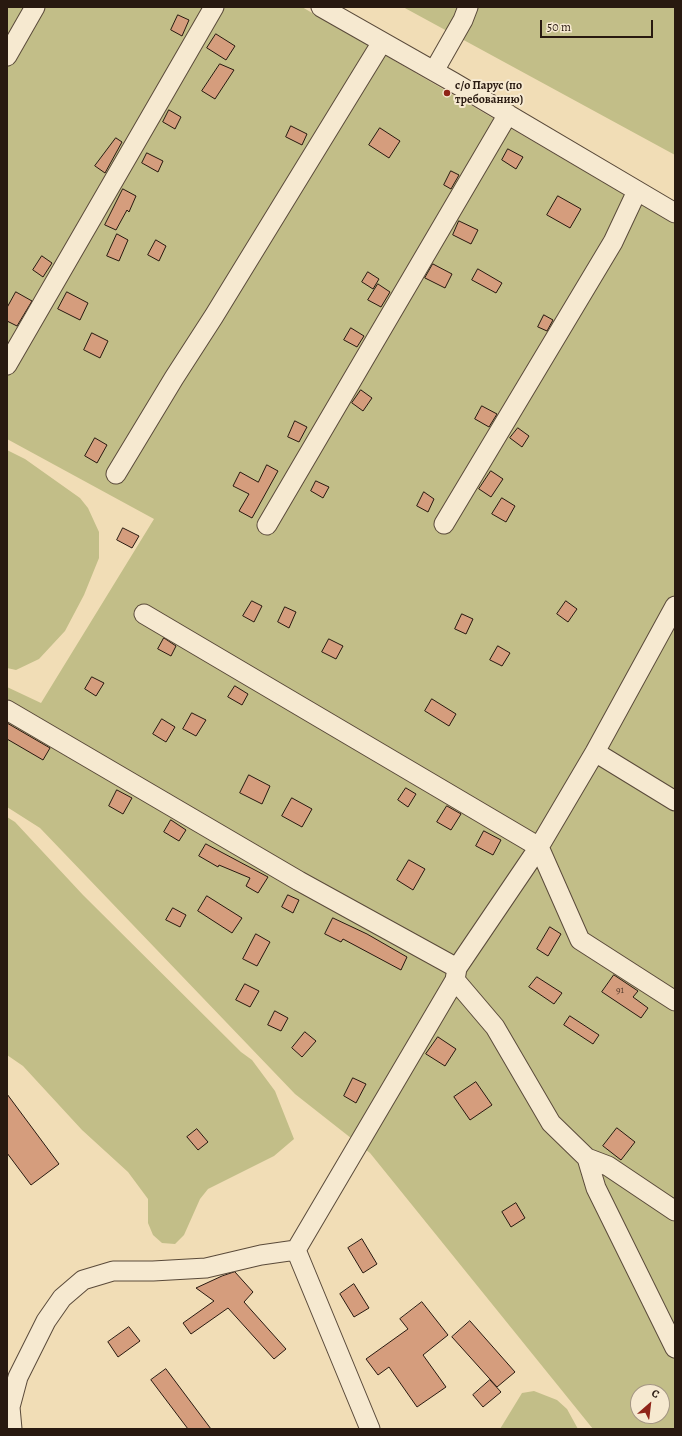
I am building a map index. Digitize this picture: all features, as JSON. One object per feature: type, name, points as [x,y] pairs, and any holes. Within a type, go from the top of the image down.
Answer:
[{"type":"street","points":[[7,56],[35,7]]},
{"type":"street","points":[[7,365],[214,7]]},
{"type":"street","points":[[320,7],[434,71],[675,212]]},
{"type":"street","points":[[434,71],[468,7]]},
{"type":"street","points":[[116,474],[382,42]]},
{"type":"street","points":[[266,525],[508,114]]},
{"type":"street","points":[[444,524],[613,242],[637,191]]},
{"type":"street","points":[[296,1250],[456,974],[539,847],[595,752],[675,606]]},
{"type":"street","points":[[144,614],[539,847],[580,940],[675,1001]]},
{"type":"street","points":[[7,710],[456,974],[495,1027],[551,1123],[587,1158],[608,1166],[675,1211]]},
{"type":"street","points":[[595,752],[675,800]]},
{"type":"street","points":[[587,1158],[596,1188],[675,1348]]},
{"type":"street","points":[[12,1429],[10,1407],[18,1377],[46,1321],[62,1298],[83,1280],[113,1271],[206,1268],[261,1255],[296,1250]]},
{"type":"street","points":[[296,1250],[370,1429]]},
{"type":"shaded area","points":[[7,7],[302,7],[675,224],[675,1429],[593,1429],[370,1153],[295,1094],[40,828],[7,807],[7,687],[41,703],[154,519],[7,439]]},
{"type":"shaded area","points":[[403,7],[675,7],[675,155]]},
{"type":"shaded area","points":[[7,450],[25,459],[80,498],[88,508],[99,532],[99,558],[84,595],[65,631],[39,659],[16,670],[7,668]]},
{"type":"shaded area","points":[[7,817],[15,822],[83,895],[241,1052],[252,1060],[275,1091],[294,1139],[274,1156],[208,1189],[200,1199],[184,1235],[175,1244],[162,1243],[153,1235],[148,1223],[148,1199],[128,1172],[82,1130],[23,1066],[7,1055]]},
{"type":"shaded area","points":[[534,1391],[557,1400],[567,1409],[578,1429],[500,1429],[522,1393]]},
{"type":"building","points":[[178,15],[189,20],[182,36],[171,30]]},
{"type":"building","points":[[216,34],[235,46],[226,60],[207,48]]},
{"type":"building","points":[[220,64],[234,70],[215,99],[202,91]]},
{"type":"building","points":[[169,110],[181,117],[175,129],[163,122]]},
{"type":"building","points":[[291,126],[307,134],[302,145],[286,137]]},
{"type":"building","points":[[380,128],[400,141],[389,158],[369,145]]},
{"type":"building","points":[[116,138],[122,142],[105,173],[95,166]]},
{"type":"building","points":[[508,149],[523,157],[516,169],[502,160]]},
{"type":"building","points":[[147,153],[163,161],[158,172],[142,163]]},
{"type":"building","points":[[451,171],[459,175],[451,189],[444,185]]},
{"type":"building","points":[[123,189],[136,196],[129,212],[127,210],[116,230],[105,225]]},
{"type":"building","points":[[558,196],[581,209],[570,228],[547,215]]},
{"type":"building","points":[[459,221],[478,230],[471,244],[453,235]]},
{"type":"building","points":[[117,234],[128,240],[119,261],[107,256]]},
{"type":"building","points":[[156,240],[166,246],[159,261],[148,255]]},
{"type":"building","points":[[42,256],[52,263],[43,277],[33,270]]},
{"type":"building","points":[[433,264],[452,274],[445,288],[425,278]]},
{"type":"building","points":[[478,269],[502,283],[496,293],[472,280]]},
{"type":"building","points":[[368,272],[379,279],[373,289],[362,282]]},
{"type":"building","points":[[378,284],[390,292],[381,307],[368,300]]},
{"type":"building","points":[[16,292],[32,301],[17,326],[7,321],[7,308]]},
{"type":"building","points":[[67,292],[88,303],[80,320],[58,309]]},
{"type":"building","points":[[544,315],[553,320],[547,331],[538,327]]},
{"type":"building","points":[[351,328],[364,336],[357,347],[344,340]]},
{"type":"building","points":[[92,333],[108,341],[100,358],[84,350]]},
{"type":"building","points":[[361,390],[372,398],[363,411],[352,403]]},
{"type":"building","points":[[482,406],[497,414],[489,427],[475,419]]},
{"type":"building","points":[[295,421],[307,427],[299,442],[288,437]]},
{"type":"building","points":[[518,428],[529,436],[522,447],[510,438]]},
{"type":"building","points":[[95,438],[107,445],[97,463],[85,456]]},
{"type":"building","points":[[267,465],[278,471],[252,518],[239,511],[249,494],[233,486],[240,472],[258,482]]},
{"type":"building","points":[[491,471],[503,479],[491,497],[479,489]]},
{"type":"building","points":[[316,481],[329,487],[323,498],[311,491]]},
{"type":"building","points":[[424,492],[434,499],[428,512],[417,506]]},
{"type":"building","points":[[502,498],[515,506],[506,522],[492,514]]},
{"type":"building","points":[[123,528],[139,536],[132,548],[117,540]]},
{"type":"building","points":[[252,601],[262,606],[254,622],[243,616]]},
{"type":"building","points":[[566,601],[577,609],[568,622],[557,614]]},
{"type":"building","points":[[285,607],[296,612],[289,628],[278,622]]},
{"type":"building","points":[[462,614],[473,619],[466,634],[455,629]]},
{"type":"building","points":[[164,638],[176,646],[171,656],[158,649]]},
{"type":"building","points":[[329,639],[343,646],[336,659],[322,652]]},
{"type":"building","points":[[498,646],[510,653],[502,666],[490,660]]},
{"type":"building","points":[[92,677],[104,683],[96,696],[85,689]]},
{"type":"building","points":[[235,686],[248,694],[242,705],[228,697]]},
{"type":"building","points":[[432,699],[456,714],[449,726],[425,711]]},
{"type":"building","points":[[192,713],[206,720],[196,736],[183,729]]},
{"type":"building","points":[[162,719],[175,727],[166,742],[153,734]]},
{"type":"building","points":[[7,723],[50,748],[43,760],[7,739]]},
{"type":"building","points":[[249,775],[270,786],[262,804],[240,793]]},
{"type":"building","points":[[406,788],[416,794],[408,807],[398,800]]},
{"type":"building","points":[[117,790],[132,798],[123,814],[109,806]]},
{"type":"building","points":[[292,798],[312,809],[302,827],[282,816]]},
{"type":"building","points":[[447,806],[461,814],[451,830],[437,822]]},
{"type":"building","points":[[171,820],[186,830],[179,841],[164,832]]},
{"type":"building","points":[[484,831],[501,840],[493,855],[476,846]]},
{"type":"building","points":[[206,844],[268,877],[258,893],[246,886],[250,878],[219,865],[218,867],[199,856]]},
{"type":"building","points":[[409,860],[425,869],[413,890],[397,880]]},
{"type":"building","points":[[288,895],[299,900],[293,913],[282,907]]},
{"type":"building","points":[[207,896],[242,918],[232,933],[198,911]]},
{"type":"building","points":[[173,908],[186,915],[180,927],[166,920]]},
{"type":"building","points":[[333,918],[367,934],[407,957],[401,970],[343,939],[341,942],[325,934]]},
{"type":"building","points":[[550,927],[561,934],[548,956],[537,949]]},
{"type":"building","points":[[256,934],[270,942],[257,966],[243,959]]},
{"type":"building","points":[[614,975],[638,991],[633,997],[648,1008],[641,1018],[602,992]]},
{"type":"building","points":[[537,977],[562,993],[554,1004],[529,987]]},
{"type":"building","points":[[245,984],[259,991],[250,1007],[236,1000]]},
{"type":"building","points":[[275,1011],[288,1018],[281,1031],[268,1025]]},
{"type":"building","points":[[570,1016],[599,1035],[593,1044],[564,1025]]},
{"type":"building","points":[[305,1032],[316,1041],[302,1057],[292,1048]]},
{"type":"building","points":[[438,1037],[456,1049],[445,1066],[426,1054]]},
{"type":"building","points":[[353,1078],[366,1084],[356,1103],[344,1096]]},
{"type":"building","points":[[476,1082],[492,1105],[470,1120],[454,1097]]},
{"type":"building","points":[[7,1094],[59,1164],[31,1185],[7,1153]]},
{"type":"building","points":[[617,1128],[635,1142],[621,1160],[603,1146]]},
{"type":"building","points":[[197,1129],[208,1142],[198,1150],[187,1137]]},
{"type":"building","points":[[516,1203],[525,1218],[511,1227],[502,1212]]},
{"type":"building","points":[[362,1239],[377,1264],[363,1273],[348,1248]]},
{"type":"building","points":[[235,1272],[253,1292],[244,1302],[286,1349],[274,1359],[228,1308],[191,1334],[183,1323],[214,1301],[196,1288],[222,1276]]},
{"type":"building","points":[[354,1284],[369,1308],[354,1317],[340,1294]]},
{"type":"building","points":[[422,1302],[448,1335],[423,1355],[446,1387],[417,1407],[389,1367],[378,1375],[366,1359],[408,1329],[400,1319]]},
{"type":"building","points":[[470,1321],[515,1372],[497,1387],[452,1337]]},
{"type":"building","points":[[129,1327],[140,1341],[118,1357],[108,1342]]},
{"type":"building","points":[[166,1369],[211,1429],[188,1429],[151,1380]]},
{"type":"building","points":[[490,1380],[501,1392],[483,1407],[473,1395]]},
{"type":"place","name":"с/о Парус (по требованию)","points":[[447,93]]}]
